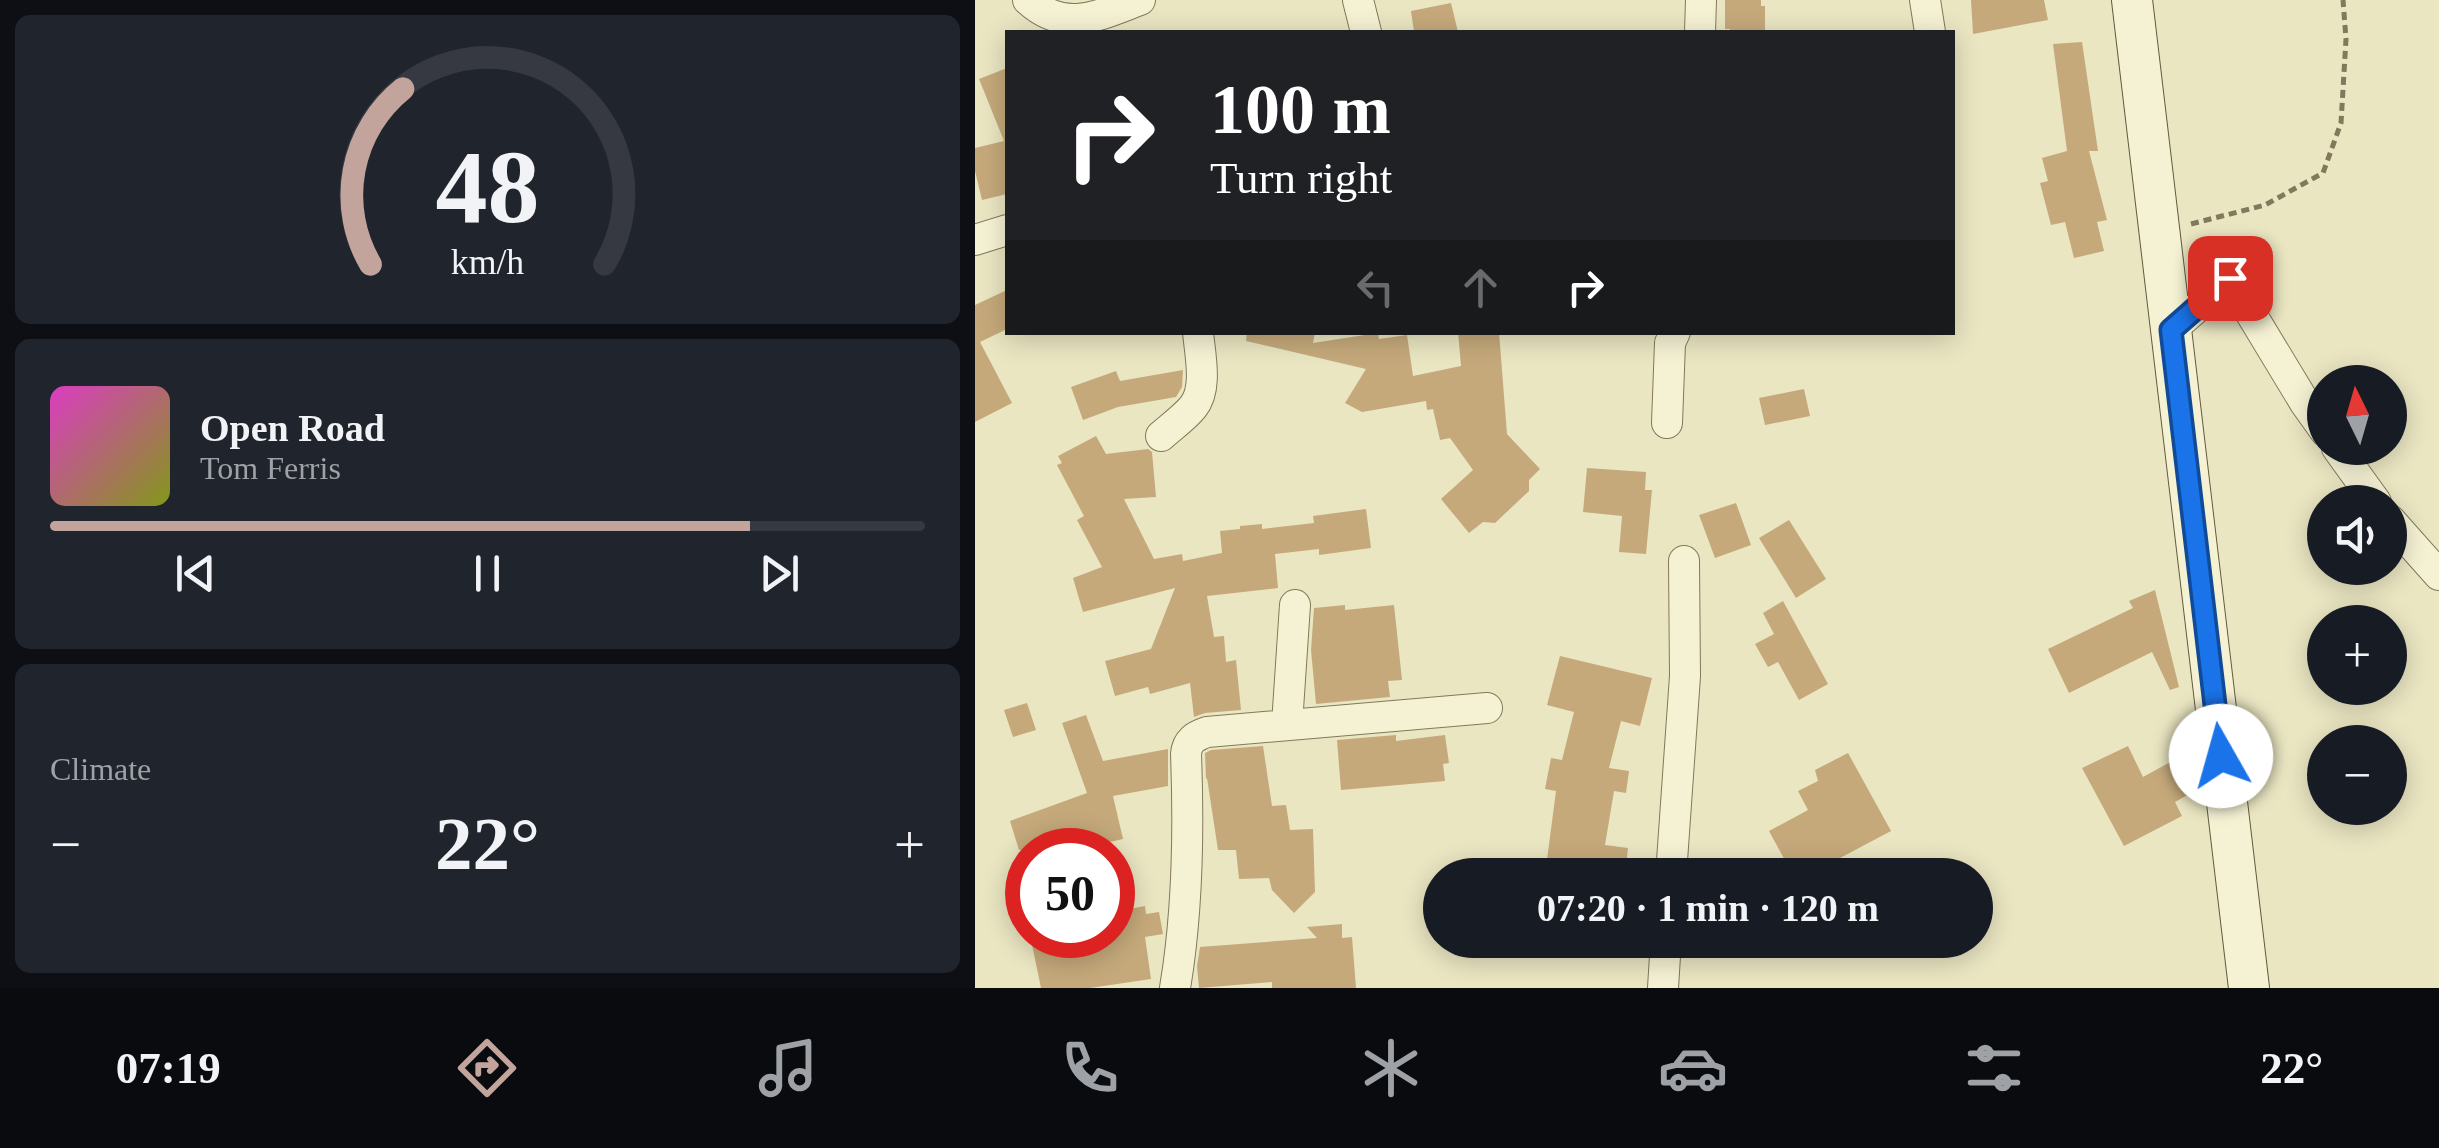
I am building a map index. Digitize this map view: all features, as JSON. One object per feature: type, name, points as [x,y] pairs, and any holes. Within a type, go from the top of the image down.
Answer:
[{"type":"main road","points":[[2132,0],[2249,988]]},
{"type":"street","points":[[1028,0],[1059,18],[1077,20],[1140,0]]},
{"type":"street","points":[[1358,0],[1366,30]]},
{"type":"street","points":[[1700,30],[1701,0]]},
{"type":"street","points":[[1925,0],[1930,30]]},
{"type":"street","points":[[975,240],[1005,231]]},
{"type":"street","points":[[2171,330],[2230,278],[2307,406]]},
{"type":"street","points":[[1161,436],[1199,397],[1198,335]]},
{"type":"street","points":[[1667,422],[1670,343],[1674,335]]},
{"type":"street","points":[[2407,539],[2439,575]]},
{"type":"street","points":[[1672,858],[1685,676],[1683,561]]},
{"type":"street","points":[[1287,724],[1295,605]]},
{"type":"street","points":[[1175,988],[1186,884],[1187,748],[1197,736],[1287,724],[1487,708]]},
{"type":"street","points":[[1663,988],[1665,958]]},
{"type":"path","points":[[2159,232],[2265,205],[2323,173],[2341,123],[2346,40],[2343,0]]},
{"type":"building","points":[[1725,0],[1761,0],[1761,6],[1765,6],[1765,30],[1725,29]]},
{"type":"building","points":[[1971,0],[2044,0],[2048,20],[1973,34]]},
{"type":"building","points":[[1451,3],[1458,30],[1414,30],[1411,11]]},
{"type":"building","points":[[2082,42],[2098,151],[2089,151],[2107,220],[2097,222],[2104,251],[2074,258],[2065,222],[2051,225],[2040,183],[2048,181],[2042,158],[2067,151],[2053,44]]},
{"type":"building","points":[[1005,69],[1005,194],[982,200],[975,171],[975,148],[1004,141],[979,79]]},
{"type":"building","points":[[1005,291],[1005,330],[980,342],[1012,403],[975,422],[975,305]]},
{"type":"building","points":[[1247,335],[1314,335],[1313,343],[1365,335],[1378,335],[1379,339],[1407,335],[1413,376],[1461,366],[1458,335],[1499,335],[1507,434],[1540,469],[1529,480],[1529,491],[1495,523],[1483,522],[1469,533],[1441,499],[1473,470],[1450,438],[1440,440],[1433,409],[1427,410],[1426,401],[1362,412],[1345,403],[1366,369],[1246,341]]},
{"type":"building","points":[[1183,370],[1182,387],[1176,397],[1118,407],[1083,420],[1071,387],[1116,371],[1120,381]]},
{"type":"building","points":[[1804,389],[1810,416],[1765,425],[1759,398]]},
{"type":"building","points":[[1096,436],[1106,454],[1148,449],[1152,452],[1156,497],[1124,499],[1154,559],[1182,554],[1183,561],[1222,553],[1220,531],[1240,526],[1262,524],[1262,529],[1314,523],[1313,516],[1366,509],[1371,548],[1319,555],[1319,549],[1275,554],[1278,588],[1207,596],[1214,637],[1224,636],[1226,662],[1236,660],[1241,710],[1194,717],[1190,683],[1150,694],[1148,687],[1115,696],[1105,661],[1151,649],[1175,588],[1083,612],[1073,578],[1102,567],[1077,520],[1084,516],[1057,465],[1062,463],[1058,456]]},
{"type":"building","points":[[1587,468],[1646,472],[1645,490],[1652,490],[1646,554],[1619,552],[1622,516],[1583,512]]},
{"type":"building","points":[[1736,503],[1751,545],[1715,558],[1699,515]]},
{"type":"building","points":[[1789,520],[1826,579],[1796,598],[1759,538]]},
{"type":"building","points":[[2155,590],[2179,687],[2170,690],[2152,652],[2069,693],[2048,649],[2133,608],[2129,601]]},
{"type":"building","points":[[1783,601],[1828,684],[1799,700],[1778,662],[1768,667],[1755,644],[1774,634],[1763,613]]},
{"type":"building","points":[[1345,605],[1345,610],[1394,605],[1402,680],[1388,681],[1390,697],[1316,704],[1311,650],[1314,608]]},
{"type":"building","points":[[1560,656],[1652,678],[1640,726],[1621,721],[1609,768],[1629,771],[1626,793],[1614,791],[1605,845],[1628,848],[1627,858],[1547,858],[1556,791],[1545,789],[1551,758],[1562,760],[1574,712],[1547,705]]},
{"type":"building","points":[[1027,703],[1036,730],[1013,737],[1004,710]]},
{"type":"building","points":[[1086,715],[1103,761],[1168,749],[1168,786],[1113,796],[1120,828],[1012,828],[1010,821],[1087,793],[1062,723]]},
{"type":"building","points":[[1396,735],[1396,741],[1445,735],[1449,763],[1443,764],[1445,781],[1341,790],[1337,740]]},
{"type":"building","points":[[1263,746],[1272,806],[1286,805],[1290,830],[1313,829],[1315,892],[1294,913],[1272,890],[1269,878],[1239,879],[1236,850],[1218,850],[1205,753]]},
{"type":"building","points":[[2128,746],[2143,777],[2174,760],[2191,793],[2175,802],[2182,816],[2124,846],[2082,768]]},
{"type":"building","points":[[1848,753],[1891,831],[1840,858],[1784,858],[1769,831],[1808,810],[1798,791],[1818,781],[1815,770]]},
{"type":"building","points":[[1145,906],[1146,914],[1159,912],[1163,934],[1145,937],[1151,979],[1090,988],[1041,988],[1035,958],[1135,958],[1135,908]]},
{"type":"building","points":[[1342,924],[1342,938],[1352,937],[1356,988],[1272,988],[1272,982],[1199,988],[1200,947],[1317,938],[1307,927]]},
{"type":"route","points":[[2221,756],[2171,330],[2230,278]]}]
